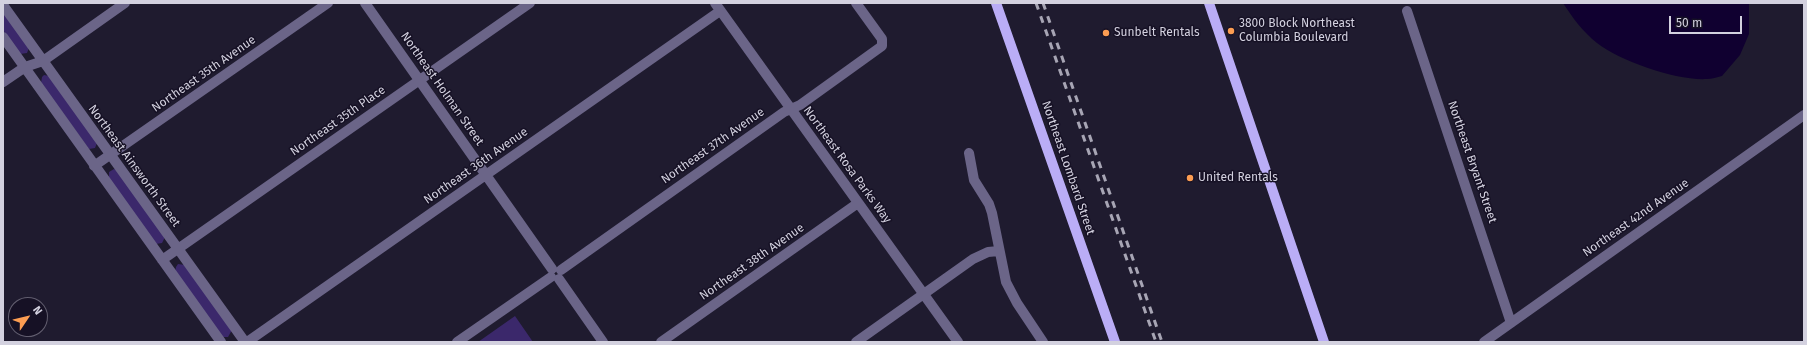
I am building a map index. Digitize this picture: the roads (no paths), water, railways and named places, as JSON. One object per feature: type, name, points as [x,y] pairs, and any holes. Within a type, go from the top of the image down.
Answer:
[{"type":"main road","name":"Northeast Lombard Street","points":[[996,3],[1113,339]]},
{"type":"main road","points":[[1209,3],[1324,342]]},
{"type":"street","points":[[3,82],[25,67],[43,61],[126,3]]},
{"type":"street","name":"Northeast 35th Avenue","points":[[94,166],[328,3]]},
{"type":"street","name":"Northeast Holman Street","points":[[365,3],[603,342]]},
{"type":"street","name":"Northeast 35th Place","points":[[162,260],[530,3]]},
{"type":"street","name":"Northeast 37th Avenue","points":[[457,342],[556,274],[784,112],[800,105],[882,46],[882,39],[856,3]]},
{"type":"street","name":"Northeast Ainsworth Street","points":[[3,5],[246,342]]},
{"type":"street","name":"Northeast Rosa Parks Way","points":[[717,7],[958,342]]},
{"type":"street","name":"Northeast 36th Avenue","points":[[246,342],[486,175],[717,7]]},
{"type":"street","name":"Northeast Bryant Street","points":[[1407,11],[1511,322]]},
{"type":"street","points":[[3,37],[221,342]]},
{"type":"street","name":"Northeast 42nd Avenue","points":[[1484,342],[1804,115]]},
{"type":"street","points":[[970,153],[974,180],[992,213],[996,226],[1002,271],[1010,292],[1043,342]]},
{"type":"street","name":"Northeast 38th Avenue","points":[[661,342],[858,203]]},
{"type":"street","points":[[856,342],[973,259],[988,252],[999,251]]},
{"type":"railway","points":[[1036,3],[1156,342]]},
{"type":"railway","points":[[1043,3],[1162,342]]},
{"type":"place","name":"3800 Block Northeast Columbia Boulevard","points":[[1231,31]]},
{"type":"place","name":"Sunbelt Rentals","points":[[1106,33]]},
{"type":"place","name":"United Rentals","points":[[1190,178]]}]
